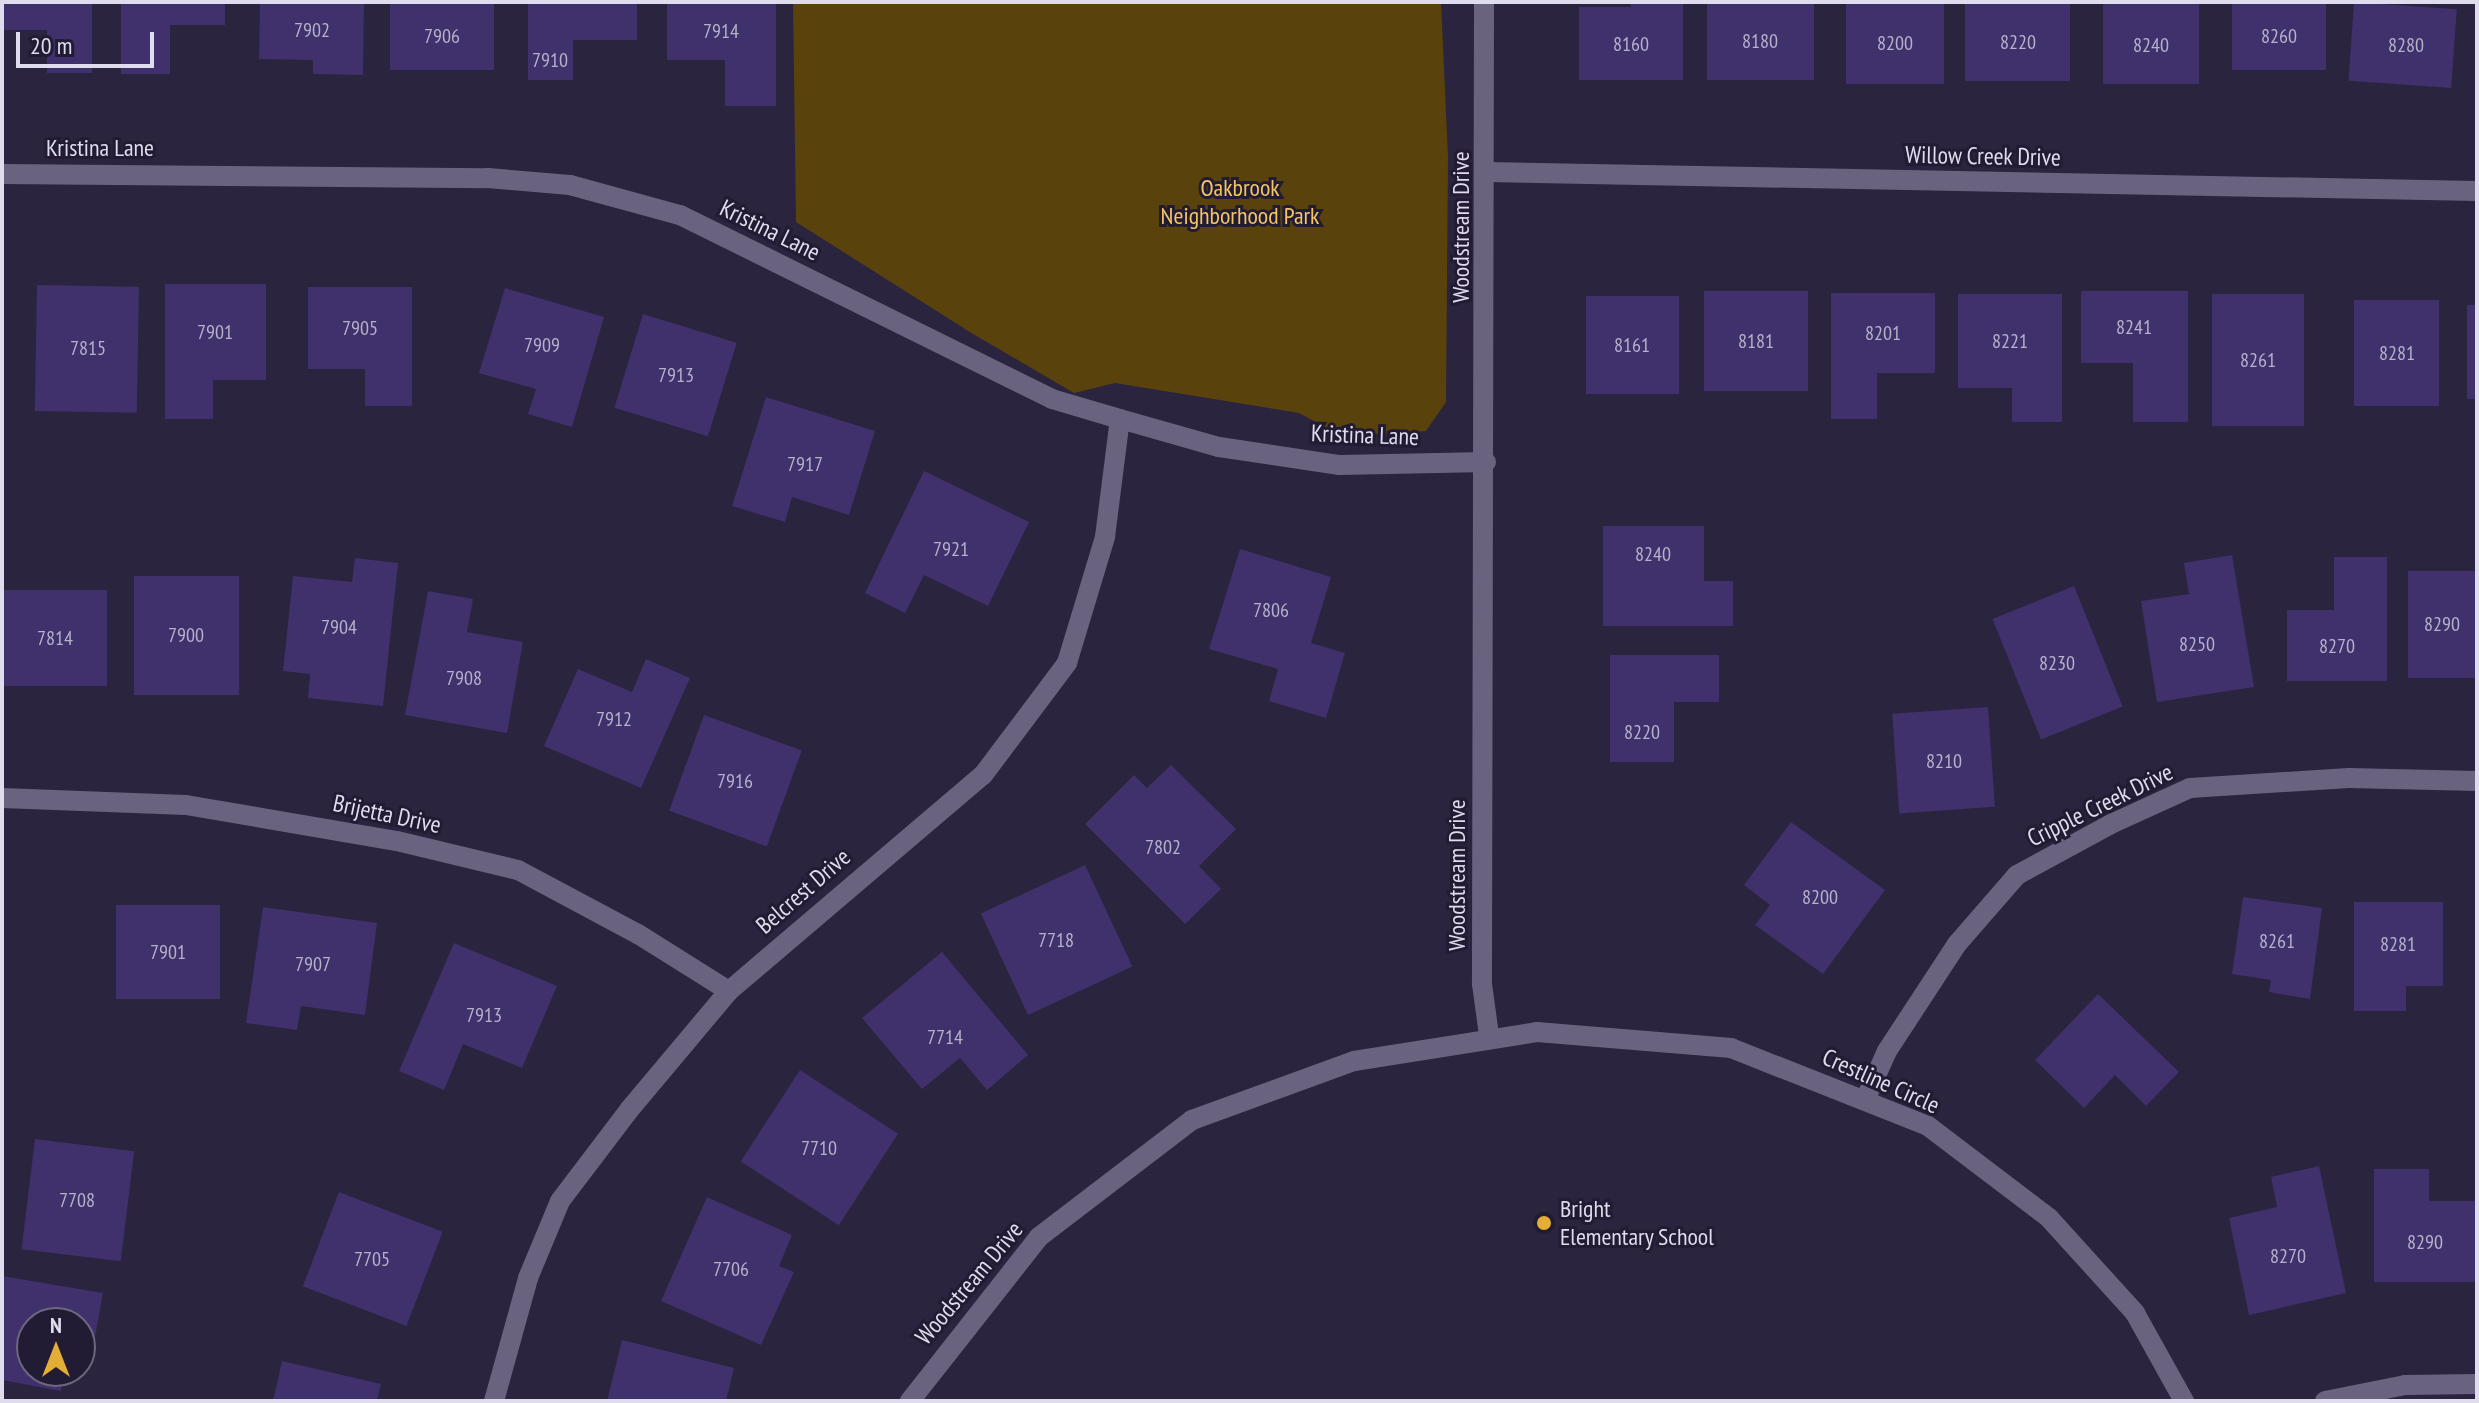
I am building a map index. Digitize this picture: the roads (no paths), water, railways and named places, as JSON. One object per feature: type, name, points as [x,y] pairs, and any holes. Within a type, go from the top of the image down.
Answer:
[{"type":"street","name":"Woodstream Drive","points":[[910,1401],[1039,1237],[1192,1120],[1354,1061],[1489,1035],[1482,984],[1487,172],[1484,2]]},
{"type":"street","name":"Willow Creek Drive","points":[[1487,172],[2477,191]]},
{"type":"street","name":"Kristina Lane","points":[[2,174],[488,178],[570,185],[680,215],[1052,399],[1219,447],[1340,465],[1486,462]]},
{"type":"street","name":"Belcrest Drive","points":[[494,1401],[528,1278],[560,1201],[729,991],[983,775],[1067,663],[1105,537],[1120,419]]},
{"type":"street","name":"Cripple Creek Drive","points":[[1866,1098],[1887,1051],[1957,944],[2017,875],[2111,824],[2190,788],[2349,778],[2477,781]]},
{"type":"street","name":"Brijetta Drive","points":[[2,798],[186,805],[397,841],[518,870],[638,934],[729,991]]},
{"type":"street","name":"Crestline Circle","points":[[1489,1035],[1537,1032],[1731,1048],[1866,1098],[1928,1126],[2049,1218],[2135,1313],[2184,1401]]},
{"type":"street","points":[[2325,1401],[2405,1385],[2477,1384]]},
{"type":"place","name":"Bright Elementary School","points":[[1544,1223]]},
{"type":"park label","name":"Oakbrook Neighborhood Park","points":[[1240,202]]}]
